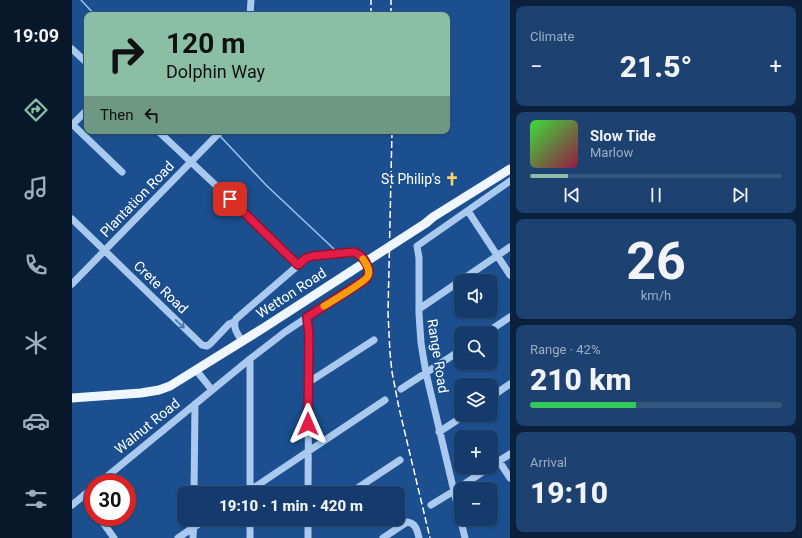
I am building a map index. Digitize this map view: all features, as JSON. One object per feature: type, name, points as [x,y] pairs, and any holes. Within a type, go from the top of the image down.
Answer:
[{"type":"main road","name":"Wetton Road","points":[[72,398],[154,392],[170,386],[510,169]]},
{"type":"street","points":[[250,12],[251,0]]},
{"type":"street","points":[[72,49],[84,60]]},
{"type":"street","points":[[84,113],[72,124],[122,172]]},
{"type":"street","points":[[161,134],[298,265],[241,314],[234,322],[235,330],[242,341]]},
{"type":"street","name":"Plantation Road","points":[[72,284],[218,134]]},
{"type":"street","points":[[510,181],[468,211],[510,276]]},
{"type":"street","name":"Range Road","points":[[454,491],[426,373],[421,343],[419,258],[417,246],[468,211]]},
{"type":"street","name":"Crete Road","points":[[72,219],[197,341],[205,346],[210,344],[229,324],[234,322]]},
{"type":"street","points":[[419,309],[510,248]]},
{"type":"street","name":"Walnut Road","points":[[110,474],[285,332],[365,280],[368,275],[368,267],[359,255],[354,252],[313,256],[306,258],[298,265]]},
{"type":"street","points":[[307,317],[309,334],[308,486]]},
{"type":"street","points":[[496,326],[510,317]]},
{"type":"street","points":[[309,382],[374,340]]},
{"type":"street","points":[[401,389],[454,355]]},
{"type":"street","points":[[249,486],[250,359]]},
{"type":"street","points":[[196,370],[212,390]]},
{"type":"street","points":[[498,392],[510,384]]},
{"type":"street","points":[[258,486],[385,400]]},
{"type":"street","points":[[194,486],[195,404]]},
{"type":"street","points":[[440,432],[455,422]]},
{"type":"street","points":[[510,454],[499,461],[510,478]]},
{"type":"street","points":[[361,486],[400,460]]},
{"type":"street","points":[[468,482],[480,474]]},
{"type":"street","points":[[431,505],[454,491]]},
{"type":"street","points":[[72,505],[84,495]]},
{"type":"street","points":[[383,538],[407,522],[416,527],[419,538]]},
{"type":"street","points":[[105,526],[114,538]]},
{"type":"street","points":[[250,526],[250,538]]},
{"type":"street","points":[[308,526],[308,538]]},
{"type":"street","name":"Range Road","points":[[462,526],[465,538]]},
{"type":"street","points":[[178,538],[194,527]]},
{"type":"street","points":[[193,538],[194,527]]},
{"type":"waterway","points":[[81,0],[92,12]]},
{"type":"waterway","points":[[220,136],[266,185],[334,249]]},
{"type":"railway","points":[[371,0],[371,12]]},
{"type":"railway","points":[[391,0],[391,12]]},
{"type":"railway","points":[[392,134],[388,313],[390,353],[399,408],[430,538]]},
{"type":"slow traffic","points":[[324,306],[368,277],[368,267],[363,259]]},
{"type":"place","name":"St Philip's","points":[[452,179]]},
{"type":"route","points":[[230,199],[298,265],[306,258],[313,256],[354,252],[359,255],[368,267],[369,273],[365,280],[307,317],[309,334],[308,424]]}]
